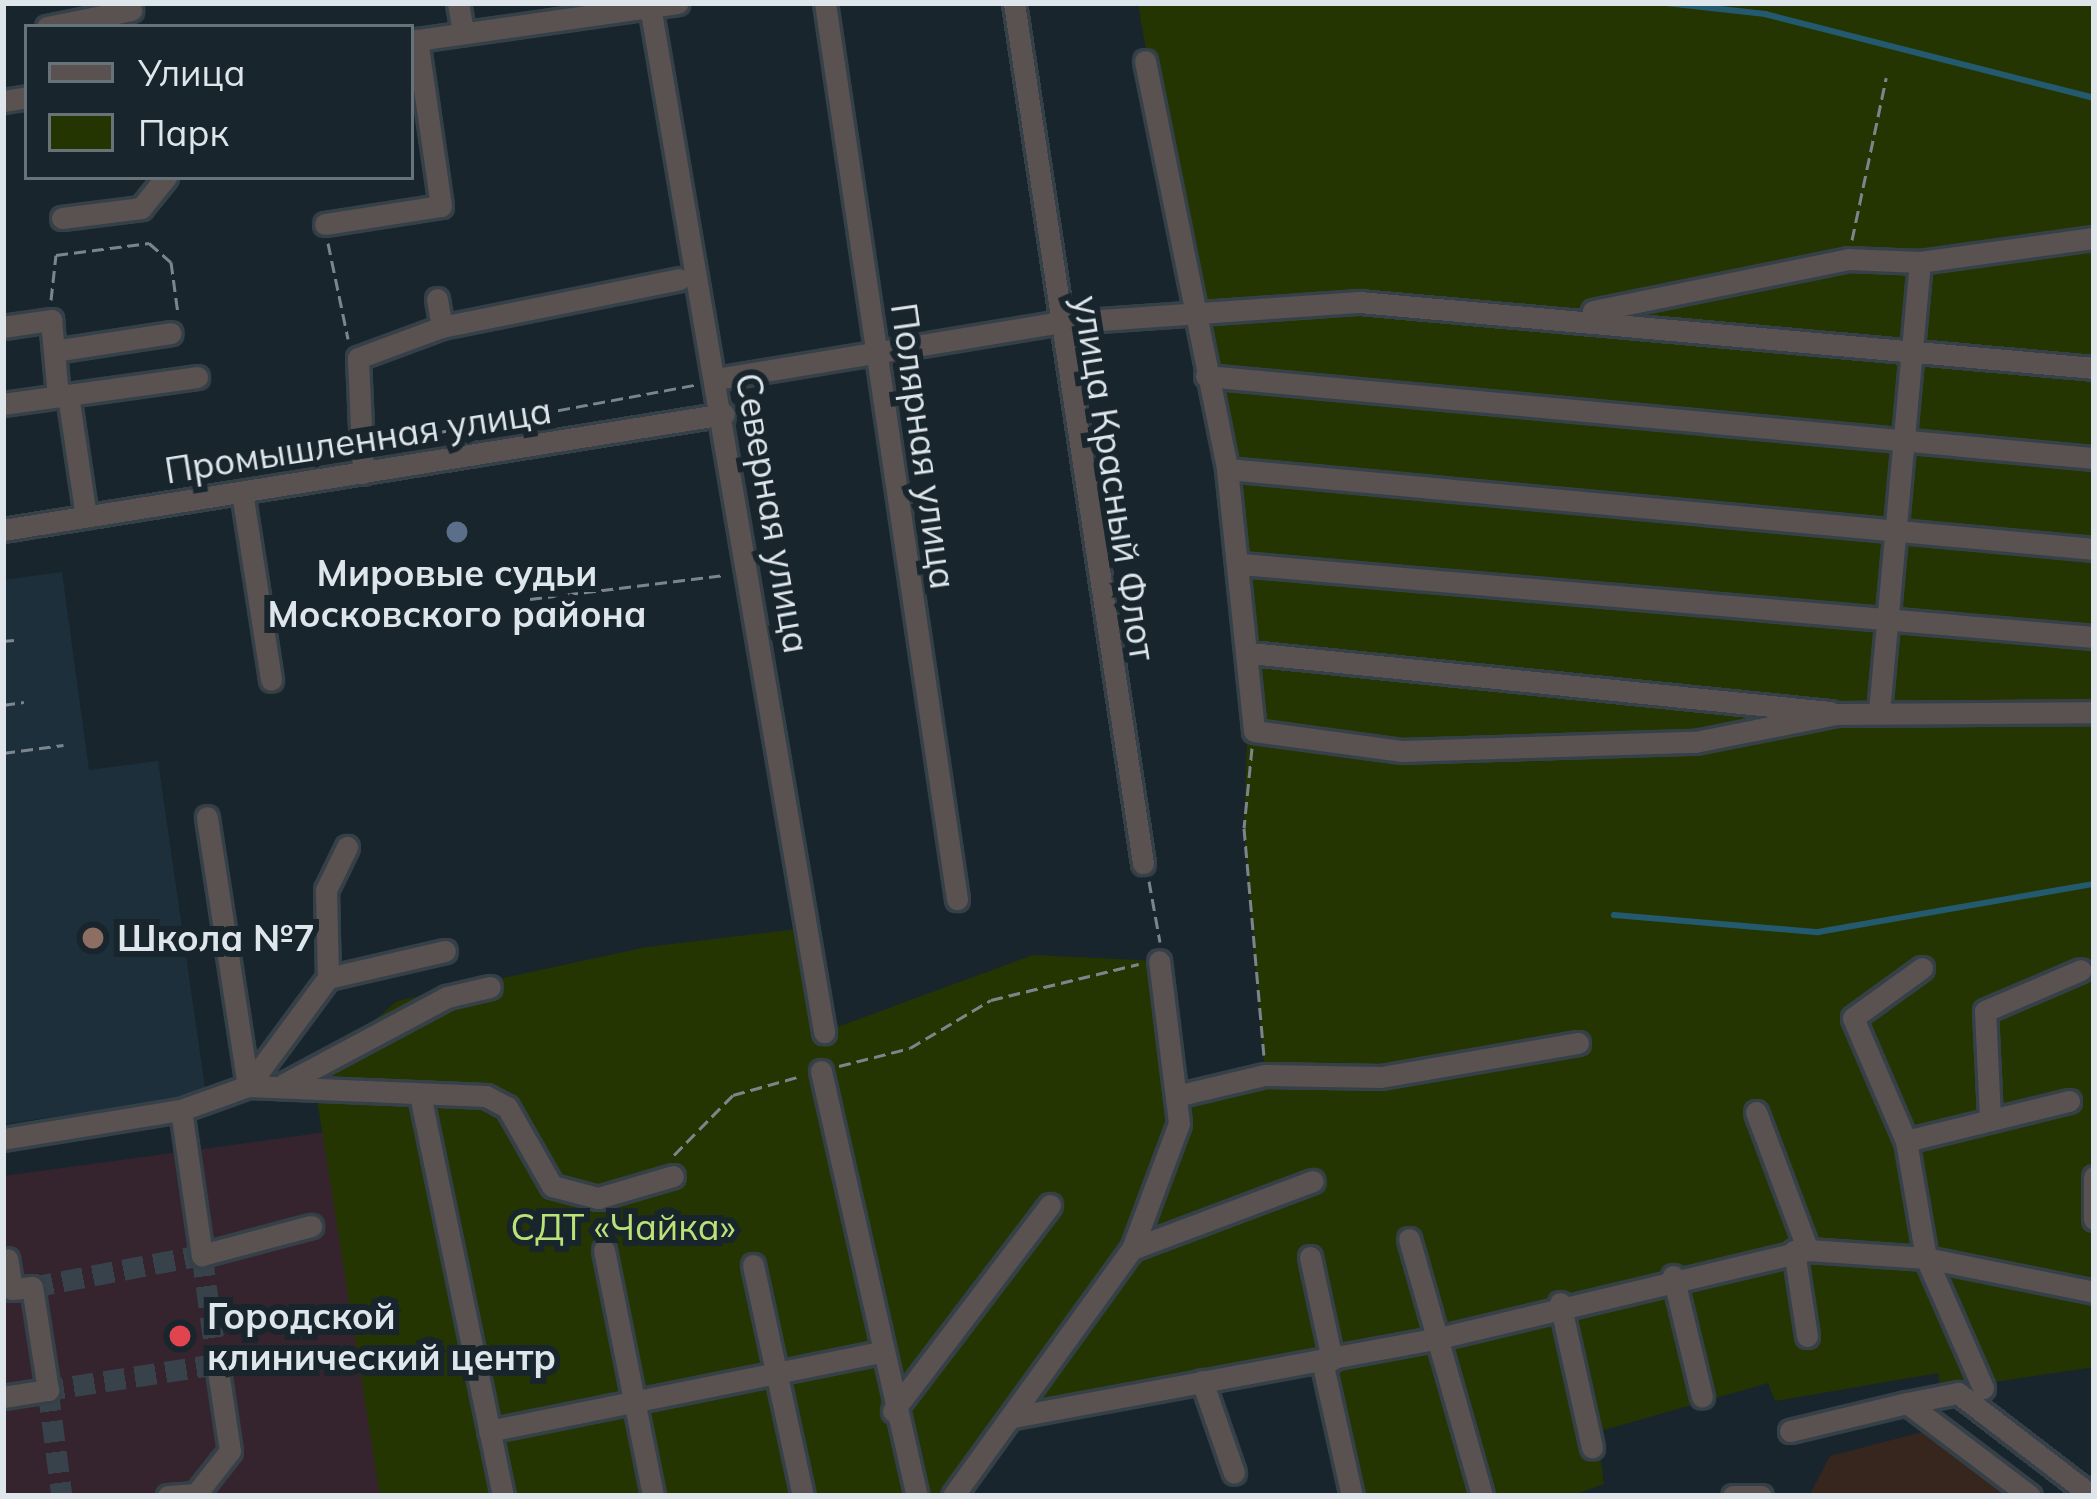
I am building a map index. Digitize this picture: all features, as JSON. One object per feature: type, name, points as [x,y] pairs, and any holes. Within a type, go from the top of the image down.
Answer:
[{"type":"street","points":[[458,3],[463,32]]},
{"type":"street","points":[[325,224],[440,206],[421,154],[414,41],[555,11],[677,3]]},
{"type":"street","name":"Полярная улица","points":[[825,3],[957,899]]},
{"type":"street","name":"улица Красный Флот","points":[[1014,3],[1057,323],[1143,862]]},
{"type":"street","name":"Северная улица","points":[[650,6],[724,414],[824,1032]]},
{"type":"street","points":[[65,24],[132,13]]},
{"type":"street","points":[[1145,61],[1227,469],[1241,564],[1254,731],[1423,750],[1695,742],[1836,714],[2094,712]]},
{"type":"street","points":[[62,218],[141,208],[164,180]]},
{"type":"street","points":[[1571,316],[1848,259],[1920,262],[2094,238]]},
{"type":"street","points":[[1879,712],[1920,262]]},
{"type":"street","points":[[363,472],[358,358],[442,327],[679,279]]},
{"type":"street","points":[[437,299],[442,327]]},
{"type":"street","points":[[717,379],[1057,323],[1359,302],[1571,316],[2094,368]]},
{"type":"street","points":[[3,327],[51,320],[86,517]]},
{"type":"street","points":[[54,351],[171,333]]},
{"type":"street","points":[[3,403],[197,376]]},
{"type":"street","points":[[1206,376],[2094,458]]},
{"type":"street","name":"Промышленная улица","points":[[3,530],[724,414]]},
{"type":"street","points":[[1227,469],[2094,548]]},
{"type":"street","points":[[242,492],[271,680]]},
{"type":"street","points":[[1241,564],[2094,637]]},
{"type":"street","points":[[1250,653],[1836,714]]},
{"type":"street","points":[[207,817],[248,1085]]},
{"type":"street","points":[[248,1085],[328,977],[326,890],[347,847]]},
{"type":"street","points":[[328,977],[445,950]]},
{"type":"street","points":[[953,1496],[1132,1250],[1179,1123],[1160,961]]},
{"type":"street","points":[[1922,968],[1853,1018],[1906,1141],[1926,1258],[1983,1388]]},
{"type":"street","points":[[1990,1117],[1985,1011],[2080,970]]},
{"type":"street","points":[[284,1084],[447,997],[490,987]]},
{"type":"street","points":[[1176,1096],[1265,1075],[1381,1077],[1578,1043]]},
{"type":"street","points":[[821,1071],[893,1411],[917,1496]]},
{"type":"street","points":[[3,1139],[181,1110],[248,1085],[284,1084],[499,1099],[536,1171],[579,1196],[673,1176]]},
{"type":"street","points":[[420,1095],[503,1496]]},
{"type":"street","points":[[1906,1141],[2069,1100]]},
{"type":"street","points":[[181,1110],[202,1256],[311,1226]]},
{"type":"street","points":[[1756,1112],[1801,1251],[1807,1336]]},
{"type":"street","points":[[2094,1177],[2094,1219]]},
{"type":"street","points":[[1132,1250],[1313,1181]]},
{"type":"street","points":[[893,1411],[1050,1205]]},
{"type":"street","points":[[1409,1239],[1482,1496]]},
{"type":"street","points":[[604,1250],[653,1496]]},
{"type":"street","points":[[1013,1417],[1435,1339],[1560,1303],[1801,1251],[1926,1258],[2094,1292]]},
{"type":"street","points":[[1310,1257],[1352,1496]]},
{"type":"street","points":[[3,1397],[48,1390],[32,1287],[12,1288],[7,1259]]},
{"type":"street","points":[[753,1264],[803,1496]]},
{"type":"street","points":[[1673,1276],[1702,1396]]},
{"type":"street","points":[[1560,1303],[1592,1447]]},
{"type":"street","points":[[489,1431],[880,1352]]},
{"type":"street","points":[[169,1496],[196,1494],[230,1450],[217,1364]]},
{"type":"street","points":[[1202,1382],[1234,1473]]},
{"type":"street","points":[[1790,1431],[1958,1393],[2092,1496]]},
{"type":"street","points":[[1907,1403],[2030,1496]]},
{"type":"street","points":[[1733,1496],[1761,1496]]},
{"type":"path","points":[[1848,259],[1886,78]]},
{"type":"path","points":[[325,224],[358,358]]},
{"type":"path","points":[[51,320],[56,255],[149,243],[171,262],[171,333]]},
{"type":"path","points":[[361,446],[717,379]]},
{"type":"path","points":[[530,599],[750,571]]},
{"type":"path","points":[[3,641],[14,640]]},
{"type":"path","points":[[3,706],[24,702]]},
{"type":"path","points":[[1254,731],[1244,828],[1265,1075]]},
{"type":"path","points":[[3,754],[63,745]]},
{"type":"path","points":[[673,1176],[674,1145],[733,1094],[910,1048],[992,1000],[1077,971],[1160,961],[1143,862]]},
{"type":"shaded area","name":"Школа №7","points":[[62,572],[89,770],[158,761],[206,1095],[3,1124],[3,580]]},
{"type":"shaded area","name":"Городской клинический центр","points":[[327,1132],[380,1496],[3,1496],[3,1176]]},
{"type":"shaded area","points":[[1926,1431],[2013,1496],[1809,1496],[1830,1456]]},
{"type":"green space","name":"СДТ «Чайка»","points":[[1138,3],[2094,3],[2094,1367],[1941,1390],[1938,1373],[1775,1401],[1768,1383],[1597,1432],[1604,1484],[1570,1496],[1352,1496],[1322,1362],[1013,1417],[953,1496],[380,1496],[313,1074],[397,1001],[647,947],[807,928],[824,1032],[1033,955],[1159,961],[1176,1095],[1265,1075],[1244,828],[1250,653]]},
{"type":"waterway","points":[[1666,3],[1765,14],[2094,98]]},
{"type":"waterway","points":[[1614,915],[1818,932],[2094,884]]},
{"type":"tunnel","points":[[32,1287],[202,1255],[217,1364],[48,1390],[62,1496]]},
{"type":"place","name":"Мировые судьи Московского района","points":[[457,532]]},
{"type":"place","name":"Школа №7","points":[[93,938]]},
{"type":"place","name":"Городской клинический центр","points":[[180,1336]]}]
